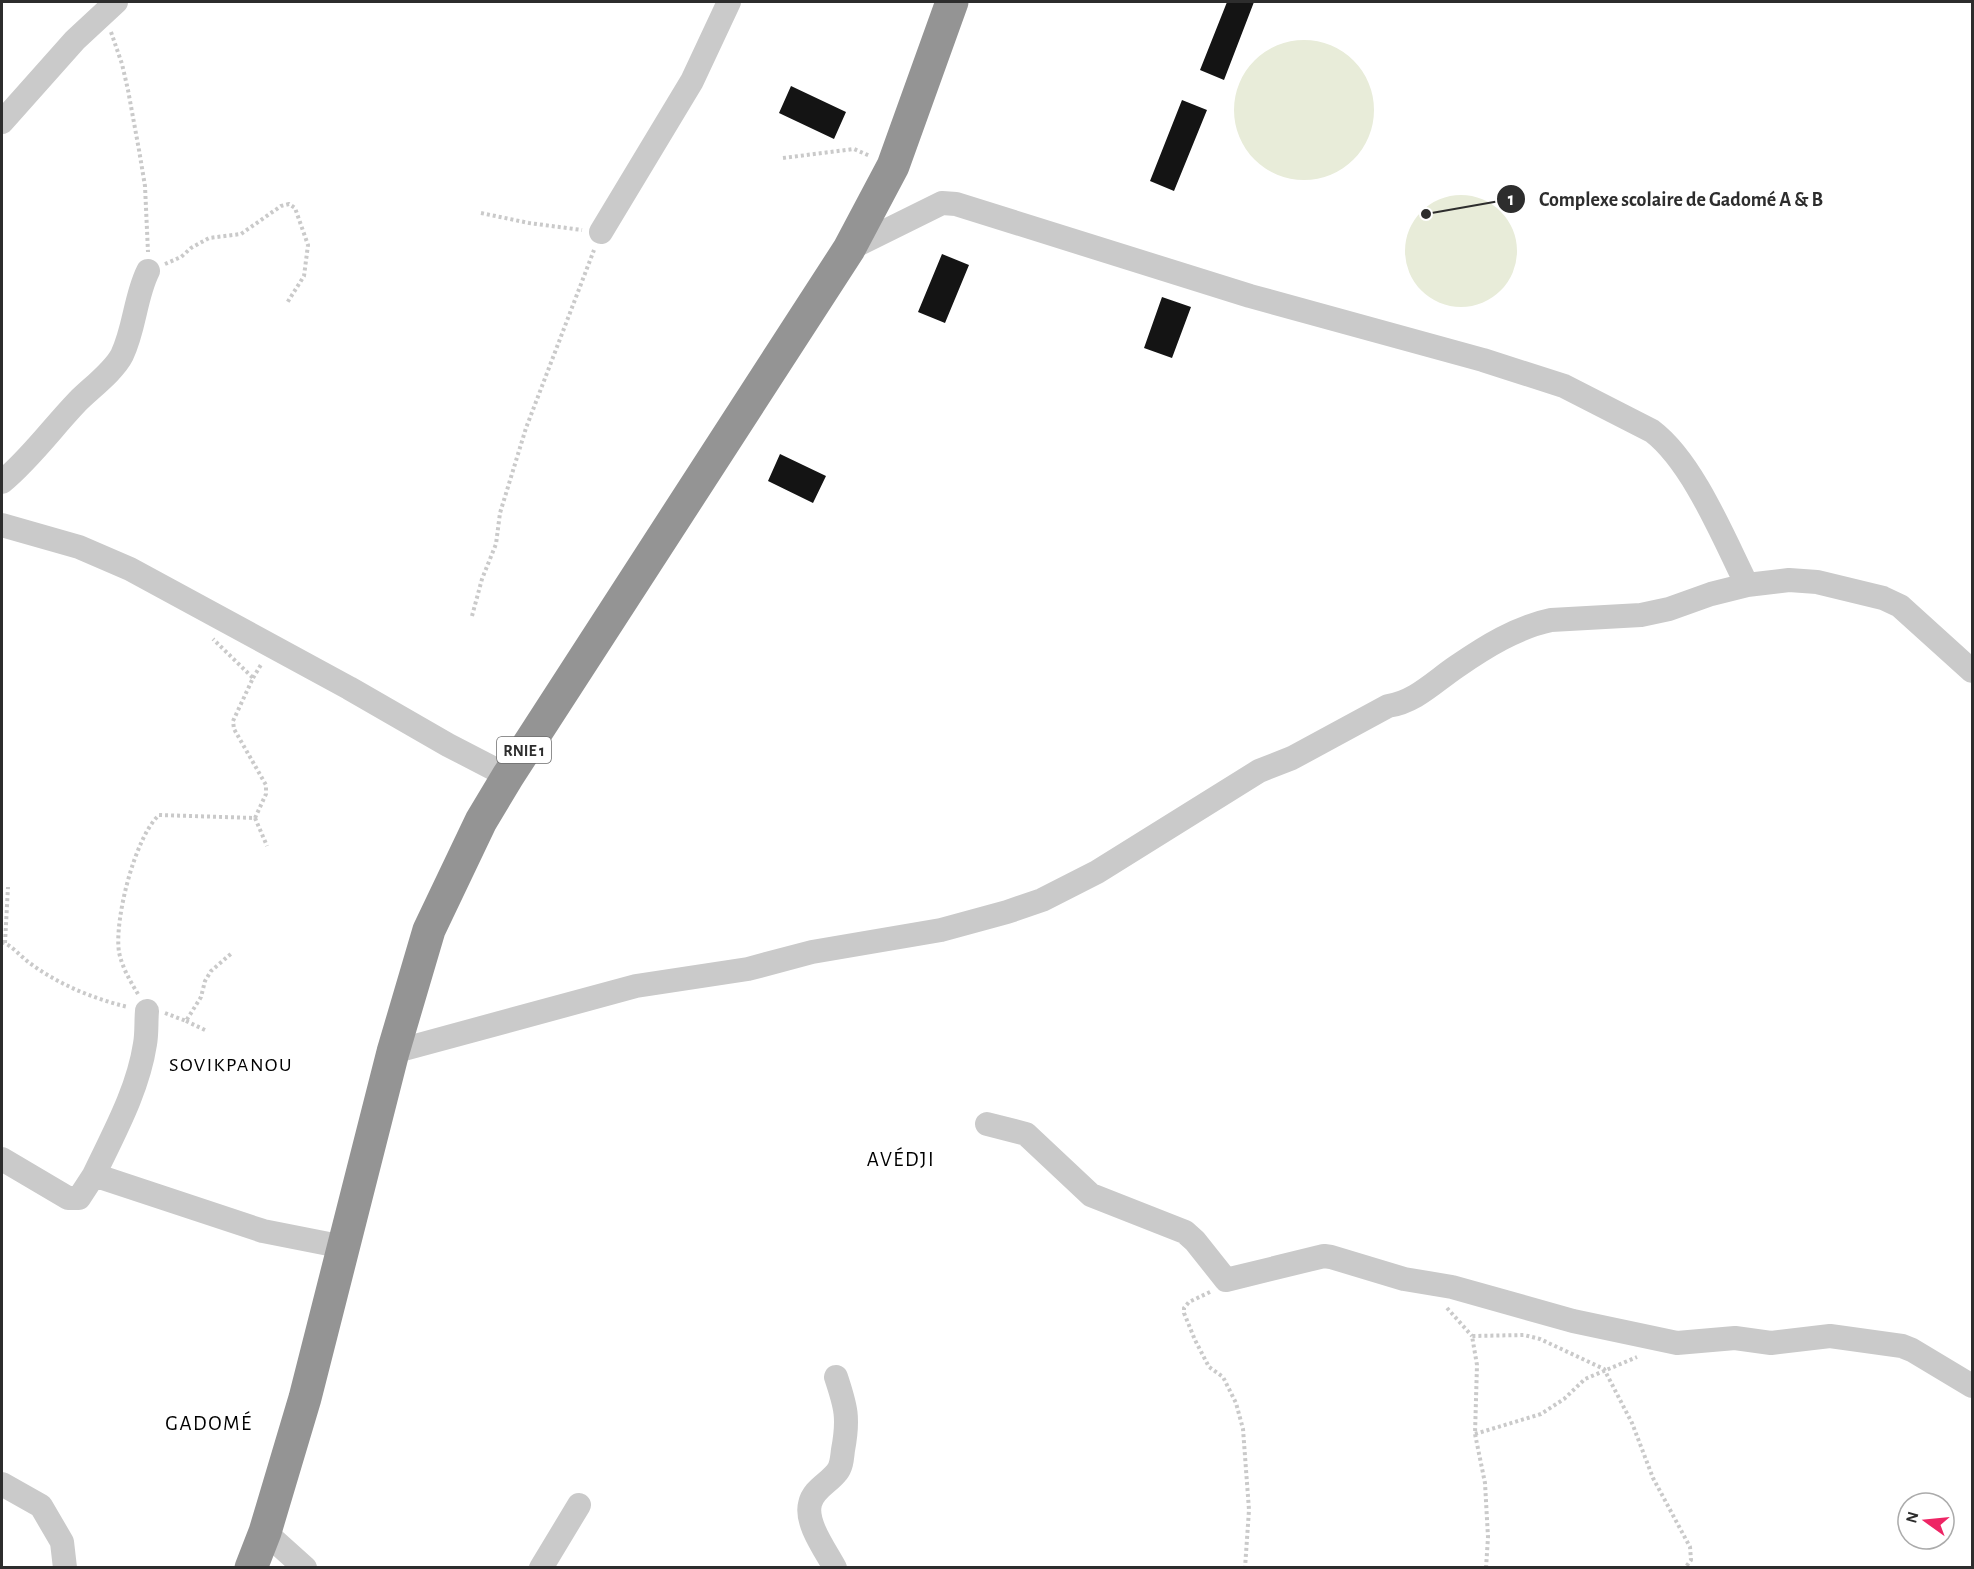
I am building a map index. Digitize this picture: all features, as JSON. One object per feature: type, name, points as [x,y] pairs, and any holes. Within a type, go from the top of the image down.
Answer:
[{"type":"highway","name":"RNIE 1","points":[[251,1568],[265,1532],[305,1398],[393,1052],[429,930],[481,821],[508,776],[849,249],[892,166],[952,2]]},
{"type":"street","points":[[600,232],[692,81],[729,2]]},
{"type":"street","points":[[2,122],[75,40],[110,7]]},
{"type":"street","points":[[849,249],[942,203],[956,204],[1250,296],[1450,351],[1564,386],[1652,431],[1665,441],[1709,507],[1747,585]]},
{"type":"street","points":[[2,482],[31,456],[65,415],[117,364],[127,340],[140,287],[148,271]]},
{"type":"street","points":[[2,525],[79,547],[130,569],[508,776]]},
{"type":"street","points":[[393,1052],[636,986],[748,969],[812,952],[941,930],[1042,900],[1097,872],[1259,771],[1292,758],[1384,708],[1401,704],[1426,690],[1456,667],[1527,626],[1551,620],[1651,613],[1747,585],[1789,580],[1817,582],[1892,601],[1972,671]]},
{"type":"street","points":[[2,1159],[68,1198],[79,1198],[94,1175],[125,1110],[145,1043],[147,1011]]},
{"type":"street","points":[[987,1124],[1026,1134],[1091,1195],[1185,1232],[1226,1280],[1324,1256],[1404,1279],[1452,1287],[1573,1321],[1677,1342],[1735,1338],[1771,1342],[1830,1336],[1902,1346],[1972,1386]]},
{"type":"street","points":[[94,1175],[263,1232],[344,1247]]},
{"type":"street","points":[[835,1568],[813,1529],[809,1511],[810,1503],[816,1492],[837,1472],[841,1464],[848,1426],[845,1402],[836,1377]]},
{"type":"street","points":[[2,1484],[41,1506],[63,1542],[65,1568]]},
{"type":"street","points":[[540,1568],[579,1505]]},
{"type":"street","points":[[265,1532],[305,1568]]},
{"type":"path","points":[[110,7],[145,186],[148,271],[181,257],[191,248],[209,238],[241,234],[281,206],[289,204],[294,208],[308,245],[304,276],[287,303]]},
{"type":"path","points":[[783,158],[854,149],[862,153]]},
{"type":"path","points":[[472,616],[482,579],[496,544],[500,513],[526,428],[600,232],[529,223],[481,213]]},
{"type":"path","points":[[205,632],[253,678],[233,721],[234,729],[266,785],[266,795],[255,818],[267,846]]},
{"type":"path","points":[[147,1011],[124,969],[119,950],[123,906],[133,860],[151,825],[159,815],[255,818]]},
{"type":"path","points":[[8,887],[3,942],[31,964],[70,987],[110,1003],[164,1013],[205,1030]]},
{"type":"path","points":[[186,1022],[201,997],[205,981],[211,971],[233,952]]},
{"type":"path","points":[[1226,1280],[1210,1292],[1189,1302],[1184,1308],[1184,1313],[1209,1367],[1223,1377],[1236,1403],[1243,1429],[1249,1510],[1245,1568]]},
{"type":"path","points":[[1486,1568],[1488,1537],[1485,1483],[1475,1434],[1477,1365],[1472,1336],[1524,1335],[1604,1369],[1632,1423],[1653,1478],[1690,1547],[1691,1560],[1685,1568]]},
{"type":"path","points":[[1475,1434],[1541,1414],[1564,1399],[1585,1378],[1604,1369]]},
{"type":"green space","points":[[1304,40],[1331,45],[1354,60],[1369,83],[1374,110],[1369,137],[1354,160],[1331,175],[1304,180],[1277,175],[1254,160],[1239,137],[1234,110],[1239,83],[1254,60],[1277,45]]},
{"type":"green space","points":[[1461,195],[1482,199],[1501,211],[1513,230],[1517,251],[1513,272],[1501,291],[1482,303],[1461,307],[1440,303],[1421,291],[1409,272],[1405,251],[1409,230],[1421,211],[1440,199]]},
{"type":"building","points":[[1227,2],[1254,2],[1224,80],[1200,70]]},
{"type":"building","points":[[791,86],[846,112],[834,139],[779,113]]},
{"type":"building","points":[[1182,100],[1207,110],[1174,191],[1150,181]]},
{"type":"building","points":[[942,254],[969,265],[945,323],[918,312]]},
{"type":"building","points":[[1162,297],[1191,307],[1172,358],[1144,348]]},
{"type":"building","points":[[780,454],[826,476],[813,503],[768,481]]},
{"type":"place","name":"Complexe scolaire de Gadomé A & B","points":[[1426,214]]},
{"type":"district","name":"SOVIKPANOU","points":[[231,1064]]},
{"type":"district","name":"AVÉDJI","points":[[901,1159]]},
{"type":"district","name":"GADOMÉ","points":[[209,1423]]}]
